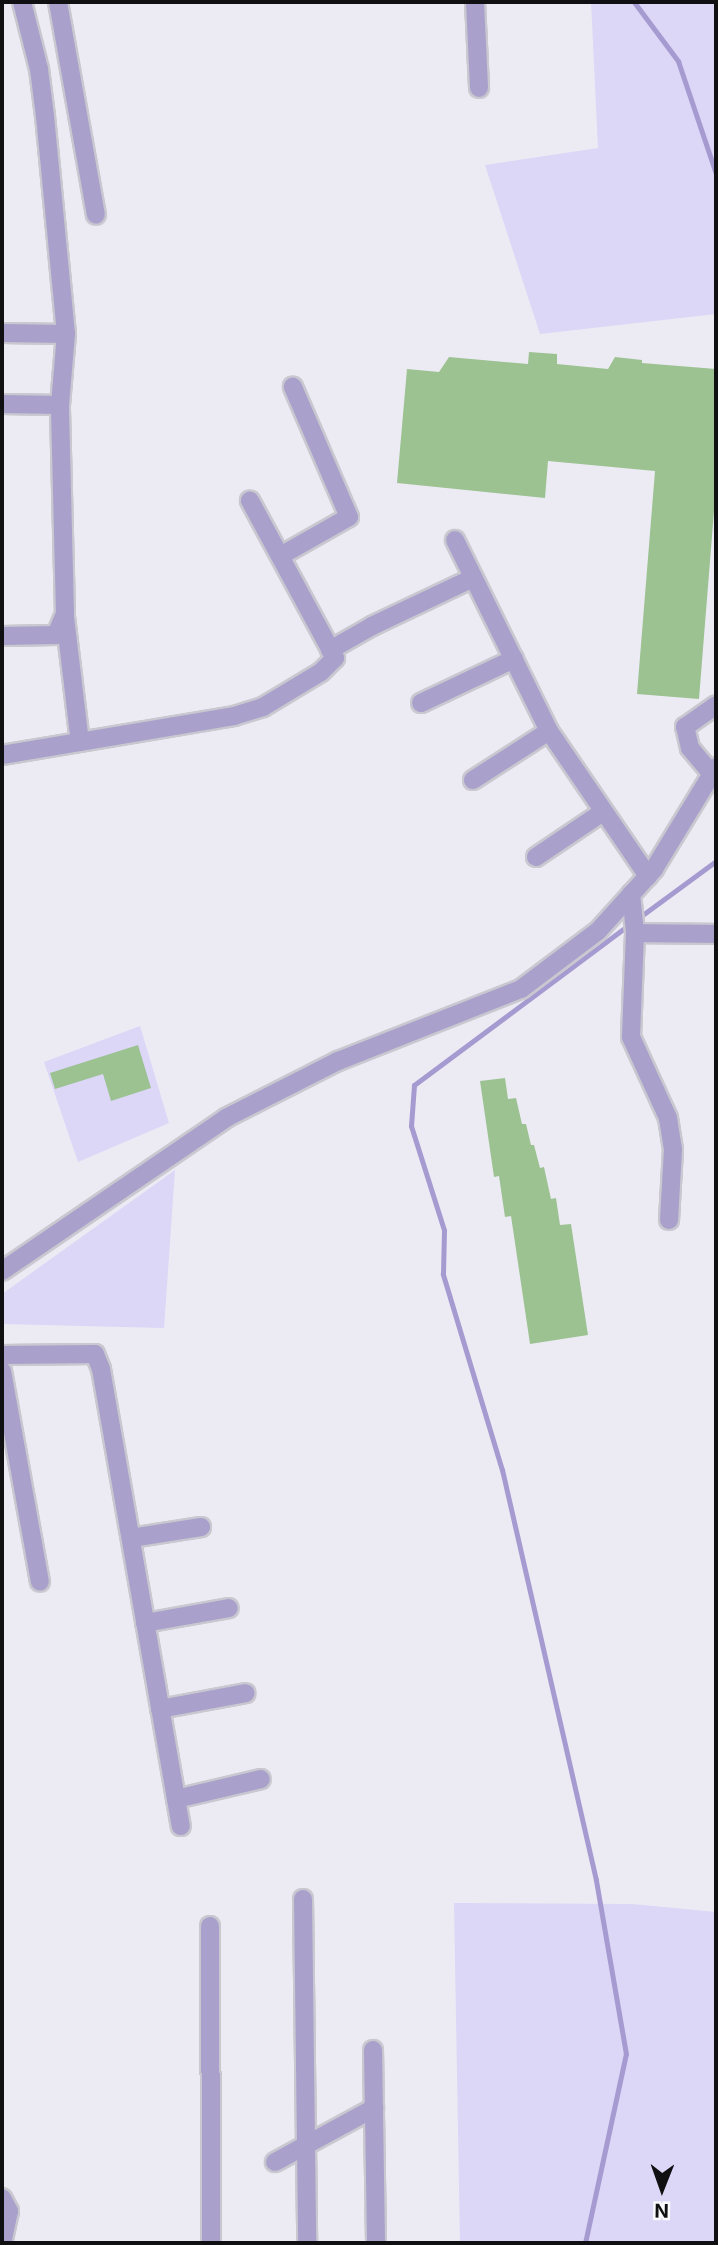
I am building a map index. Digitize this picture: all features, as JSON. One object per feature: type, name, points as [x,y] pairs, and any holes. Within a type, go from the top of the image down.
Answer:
[{"type":"street","points":[[22,2],[39,69],[66,334],[60,405],[65,614],[80,742]]},
{"type":"street","points":[[58,2],[96,215]]},
{"type":"street","points":[[475,2],[479,88]]},
{"type":"street","points":[[2,333],[66,334]]},
{"type":"street","points":[[282,555],[349,517],[293,387]]},
{"type":"street","points":[[2,404],[60,405]]},
{"type":"street","points":[[2,755],[234,716],[264,707],[321,672],[335,658],[282,555],[250,501]]},
{"type":"street","points":[[455,540],[549,731],[648,876]]},
{"type":"street","points":[[330,650],[372,626],[473,578]]},
{"type":"street","points":[[2,636],[56,635],[65,614]]},
{"type":"street","points":[[421,703],[514,659]]},
{"type":"street","points":[[2,1271],[226,1118],[338,1061],[521,989],[598,931],[648,876],[714,770],[690,748],[685,727],[716,705]]},
{"type":"street","points":[[473,780],[549,731]]},
{"type":"street","points":[[536,857],[603,812]]},
{"type":"street","points":[[632,894],[635,933],[631,1037],[668,1118],[673,1149],[669,1220]]},
{"type":"street","points":[[635,933],[716,934]]},
{"type":"street","points":[[2,1355],[95,1354],[101,1370],[181,1826]]},
{"type":"street","points":[[2,1371],[40,1582]]},
{"type":"street","points":[[131,1538],[201,1527]]},
{"type":"street","points":[[145,1623],[229,1608]]},
{"type":"street","points":[[160,1709],[246,1693]]},
{"type":"street","points":[[176,1799],[261,1779]]},
{"type":"street","points":[[303,1899],[307,2243]]},
{"type":"street","points":[[210,1926],[211,2243]]},
{"type":"street","points":[[373,2050],[376,2243]]},
{"type":"street","points":[[275,2162],[374,2108]]},
{"type":"street","points":[[2,2198],[9,2210],[2,2242]]},
{"type":"shaded area","points":[[591,2],[716,2],[716,314],[540,334],[485,165],[598,148]]},
{"type":"shaded area","points":[[140,1026],[169,1123],[78,1162],[44,1062]]},
{"type":"shaded area","points":[[175,1170],[164,1328],[2,1324],[2,1294]]},
{"type":"shaded area","points":[[454,1903],[632,1904],[716,1912],[716,2243],[460,2243]]},
{"type":"building","points":[[529,352],[557,354],[557,364],[608,369],[615,357],[642,360],[642,363],[716,369],[716,486],[699,699],[637,694],[655,471],[548,461],[545,498],[397,483],[407,369],[439,372],[449,357],[528,364]]},
{"type":"building","points":[[138,1045],[151,1088],[111,1101],[103,1074],[55,1089],[50,1073]]},
{"type":"building","points":[[505,1078],[508,1099],[516,1098],[522,1124],[526,1124],[540,1168],[544,1167],[551,1199],[556,1198],[560,1225],[571,1224],[588,1335],[530,1344],[511,1216],[505,1217],[499,1176],[494,1177],[480,1081]]},
{"type":"waterway","points":[[634,2],[678,61],[716,174]]},
{"type":"waterway","points":[[637,919],[716,861]]},
{"type":"waterway","points":[[585,2243],[626,2054],[596,1880],[502,1470],[443,1274],[444,1230],[411,1126],[414,1085],[629,925]]}]
